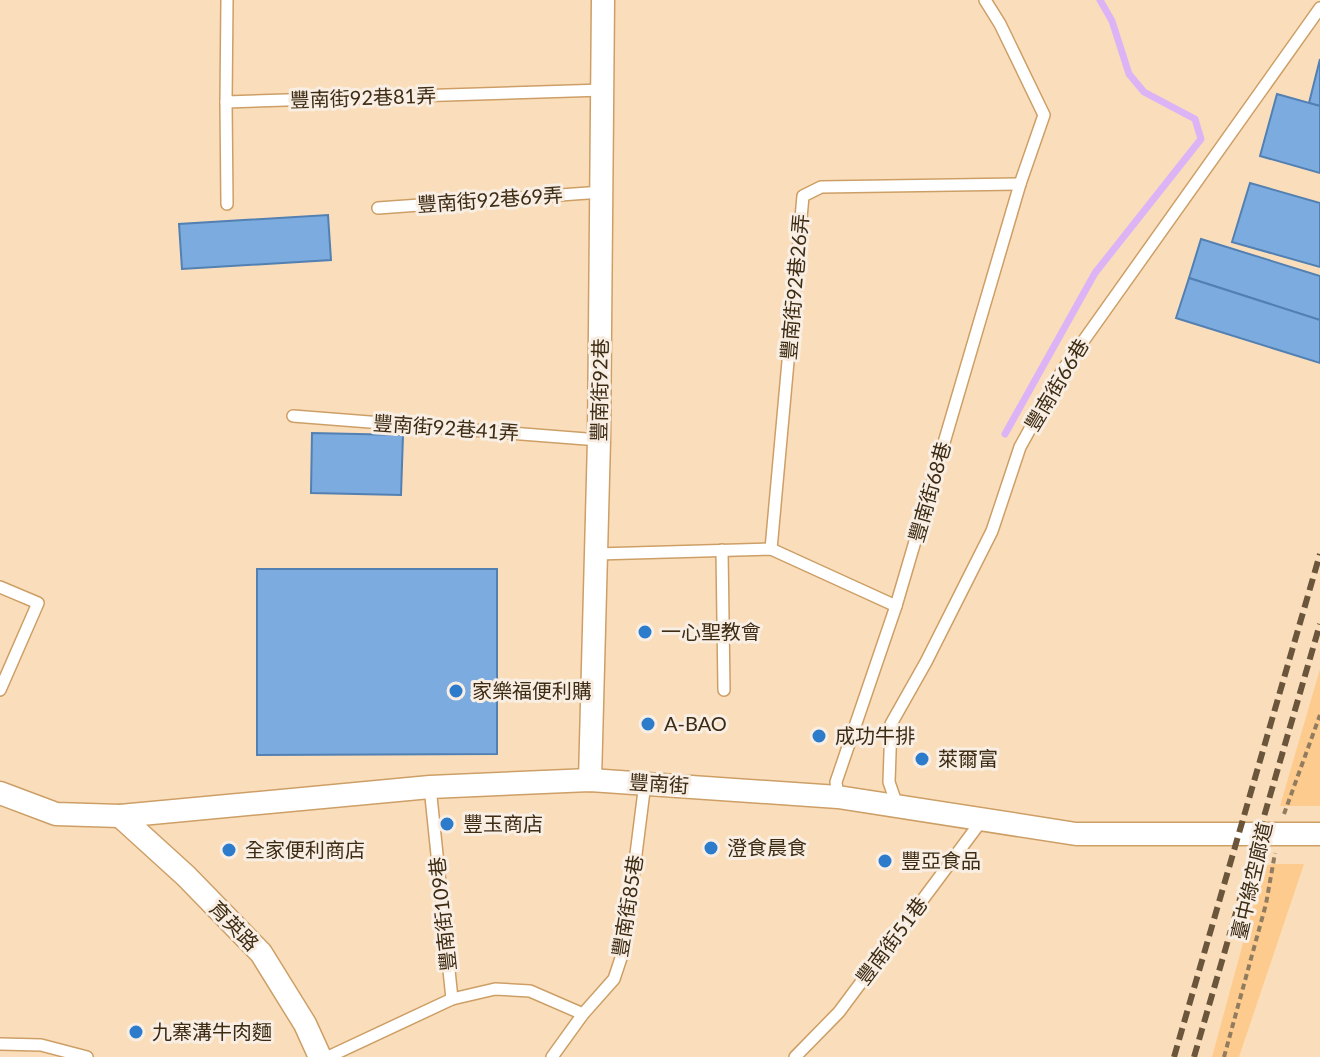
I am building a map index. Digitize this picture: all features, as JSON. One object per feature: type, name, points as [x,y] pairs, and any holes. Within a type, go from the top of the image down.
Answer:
[{"type":"street","name":"豐南街92巷","points":[[590,780],[599,440],[603,0]]},
{"type":"street","name":"豐南街","points":[[0,793],[56,814],[120,816],[430,787],[590,780],[838,797],[1076,834],[1320,834]]},
{"type":"street","name":"育英路","points":[[120,816],[186,876],[261,953],[305,1024],[320,1057]]},
{"type":"lane","points":[[227,0],[227,204]]},
{"type":"lane","name":"豐南街68巷","points":[[838,797],[836,782],[896,606],[1020,184],[1044,115],[985,0]]},
{"type":"lane","name":"豐南街66巷","points":[[897,805],[889,782],[891,724],[992,531],[1020,447],[1062,371],[1320,8]]},
{"type":"lane","name":"豐南街92巷81弄","points":[[226,102],[603,90]]},
{"type":"lane","name":"豐南街92巷26弄","points":[[771,549],[803,196],[821,187],[1020,184]]},
{"type":"lane","name":"豐南街92巷69弄","points":[[378,208],[602,192]]},
{"type":"lane","name":"豐南街92巷41弄","points":[[293,416],[599,440]]},
{"type":"lane","points":[[597,554],[771,549],[896,606]]},
{"type":"lane","points":[[722,550],[724,690]]},
{"type":"lane","points":[[0,587],[38,603],[0,690]]},
{"type":"lane","name":"豐南街85巷","points":[[552,1057],[583,1014],[614,979],[624,949],[645,782]]},
{"type":"lane","name":"豐南街109巷","points":[[328,1057],[452,999],[430,787]]},
{"type":"lane","name":"豐南街51巷","points":[[795,1057],[839,1012],[982,820]]},
{"type":"lane","points":[[452,999],[495,989],[530,991],[583,1014]]},
{"type":"lane","points":[[0,1044],[41,1045],[87,1057]]},
{"type":"path","name":"臺中綠空廊道","points":[[1224,1057],[1266,904],[1278,836],[1320,715]]},
{"type":"shaded area","points":[[1320,669],[1320,806],[1280,806]]},
{"type":"shaded area","points":[[1304,864],[1239,1057],[1212,1057],[1264,866]]},
{"type":"building","points":[[1320,59],[1320,106],[1309,103]]},
{"type":"building","points":[[1277,94],[1320,106],[1320,173],[1260,156]]},
{"type":"building","points":[[1250,183],[1320,203],[1320,267],[1232,242]]},
{"type":"building","points":[[328,215],[331,260],[182,269],[179,224]]},
{"type":"building","points":[[1201,239],[1320,276],[1320,320],[1189,278]]},
{"type":"building","points":[[1189,278],[1320,320],[1320,363],[1176,318]]},
{"type":"building","points":[[312,433],[403,435],[401,495],[311,493]]},
{"type":"building","points":[[257,569],[497,569],[497,754],[257,755]]},
{"type":"waterway","points":[[1005,434],[1095,273],[1201,139],[1195,119],[1144,92],[1129,74],[1112,21],[1100,0]]},
{"type":"railway","points":[[1174,1057],[1320,554]]},
{"type":"railway","points":[[1194,1057],[1320,624]]},
{"type":"place","name":"一心聖教會","points":[[645,632]]},
{"type":"place","name":"家樂福便利購","points":[[456,691]]},
{"type":"place","name":"A-BAO","points":[[648,724]]},
{"type":"place","name":"成功牛排","points":[[819,736]]},
{"type":"place","name":"萊爾富","points":[[922,759]]},
{"type":"place","name":"豐玉商店","points":[[447,824]]},
{"type":"place","name":"澄食晨食","points":[[711,848]]},
{"type":"place","name":"全家便利商店","points":[[229,850]]},
{"type":"place","name":"豐亞食品","points":[[885,861]]},
{"type":"place","name":"九寨溝牛肉麵","points":[[136,1032]]}]
